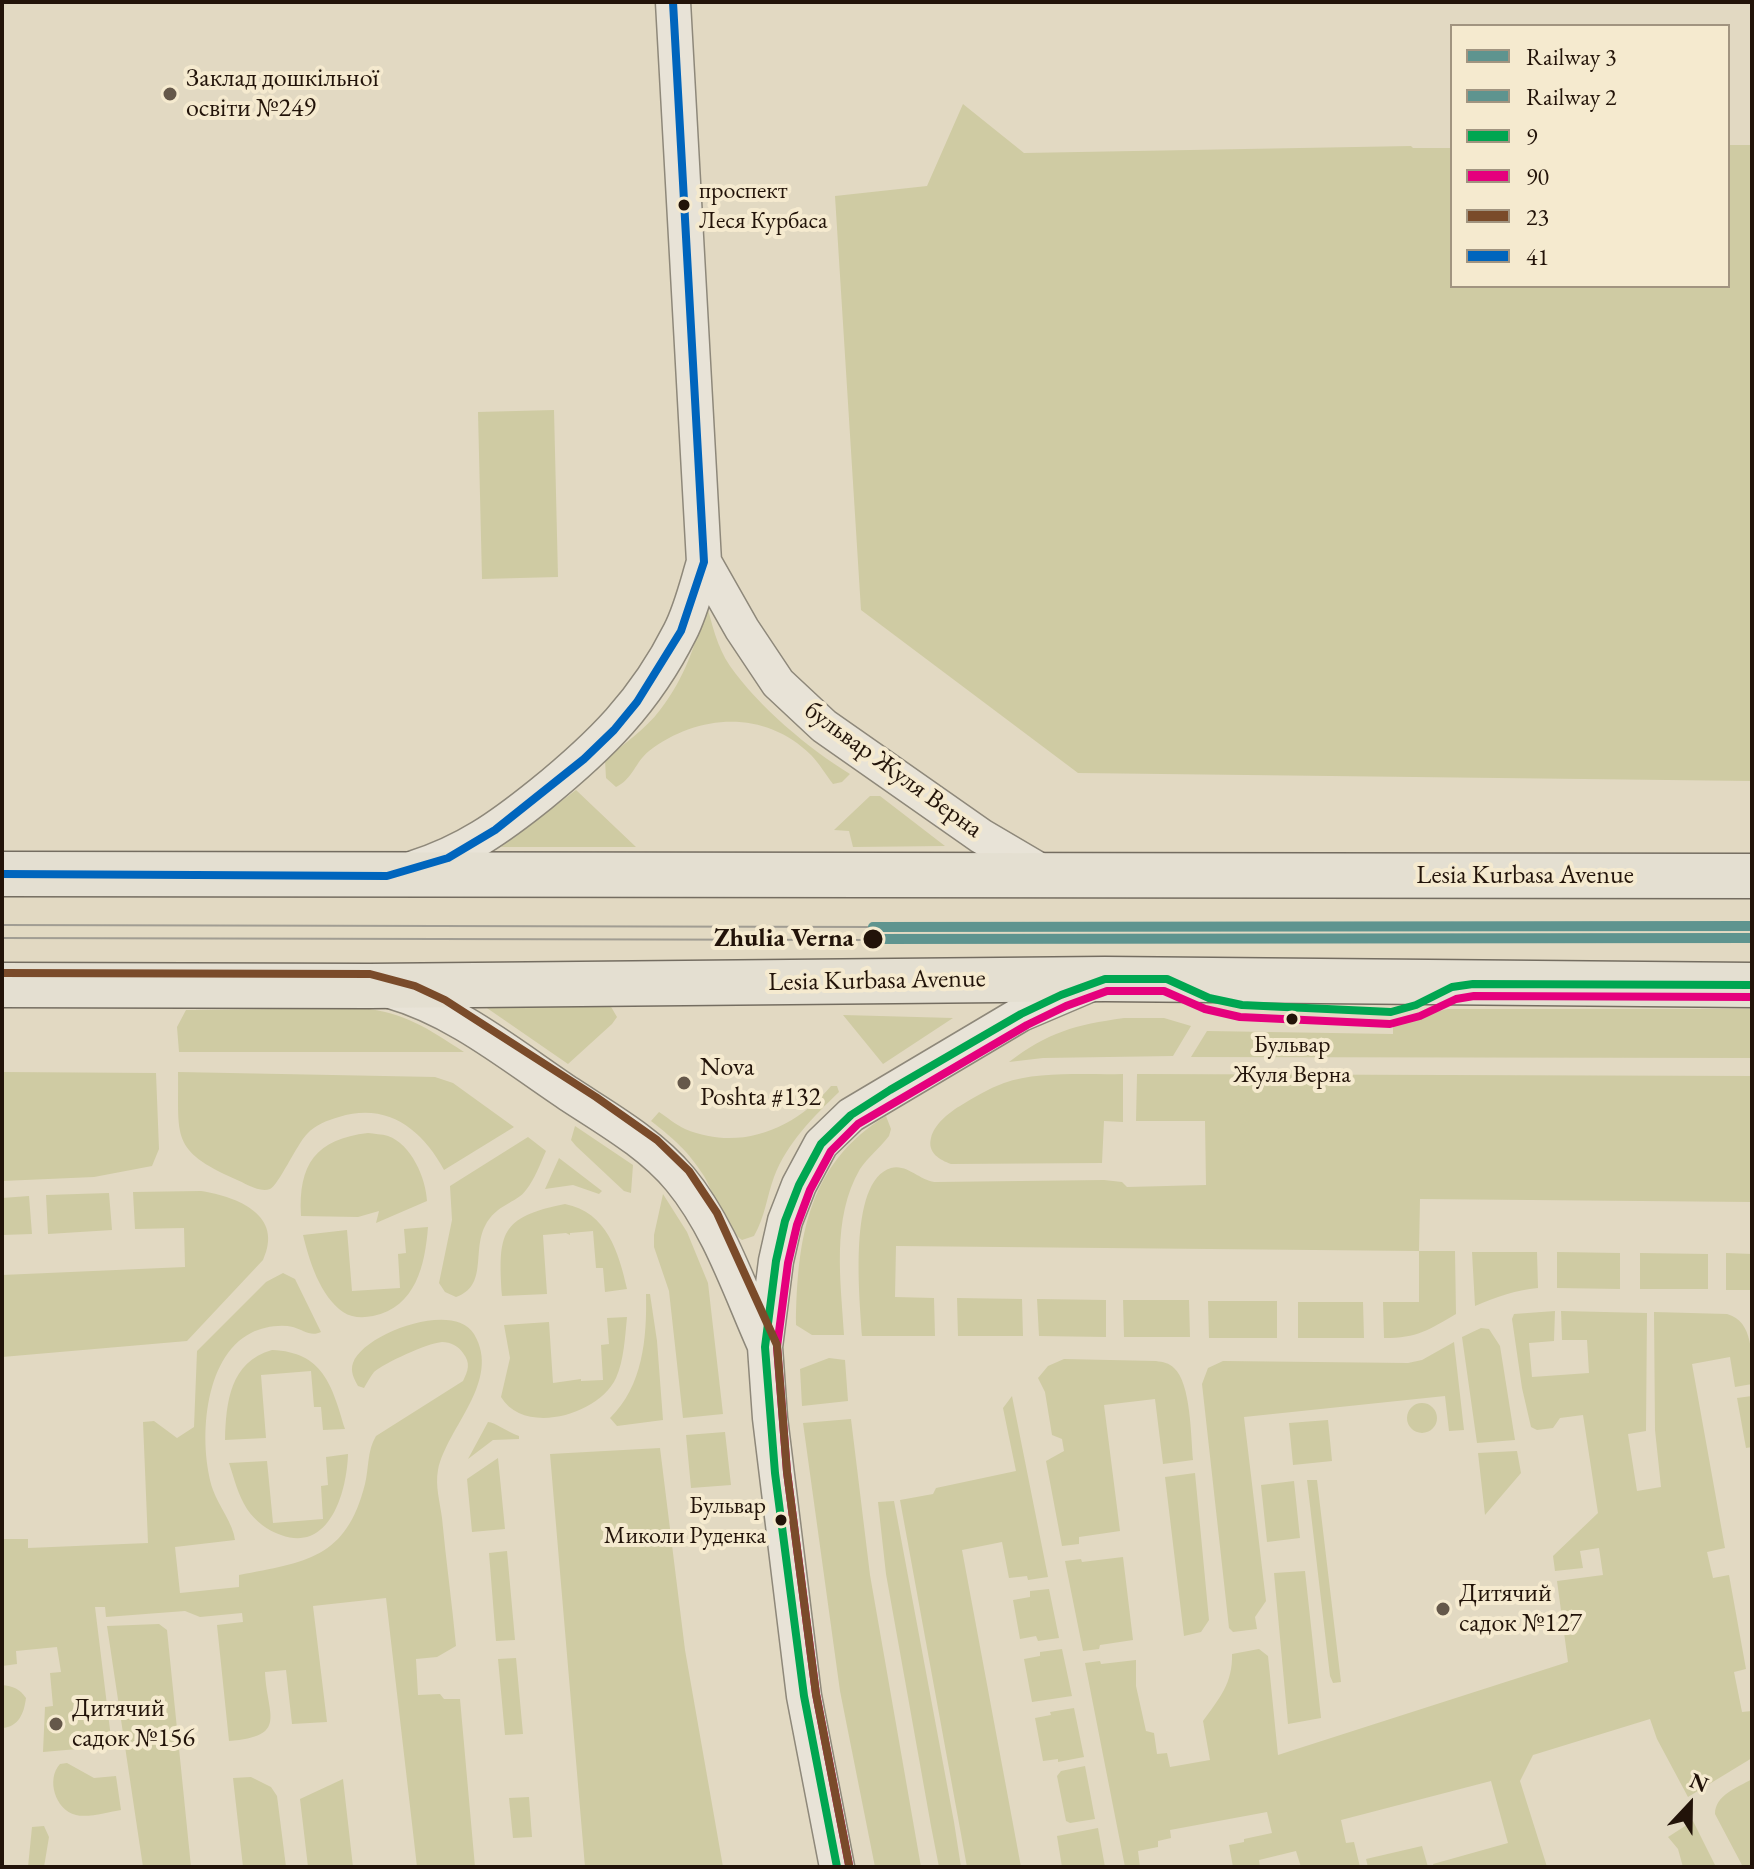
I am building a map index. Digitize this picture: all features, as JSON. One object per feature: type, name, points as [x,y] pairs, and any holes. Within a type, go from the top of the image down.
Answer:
[{"type":"main road","name":"Lesia Kurbasa Avenue","points":[[2,874],[1752,876]]},
{"type":"main road","name":"Lesia Kurbasa Avenue","points":[[2,985],[370,986],[1167,979],[1224,1003],[1391,1012],[1416,1005],[1459,985],[1752,985]]},
{"type":"street","name":"бульвар Жуля Верна","points":[[387,876],[448,858],[495,830],[584,759],[614,730],[637,702],[681,631],[704,562],[673,2]]},
{"type":"street","name":"бульвар Жуля Верна","points":[[704,562],[742,629],[778,683],[824,726],[981,836],[1049,876]]},
{"type":"street","points":[[837,1867],[804,1696],[775,1473],[765,1347],[776,1261],[785,1221],[799,1185],[821,1144],[851,1115],[1021,1014],[1105,979]]},
{"type":"street","points":[[370,986],[411,997],[488,1039],[649,1149],[680,1179],[707,1219],[765,1347]]},
{"type":"shaded area","points":[[963,104],[1024,153],[1411,146],[1450,148],[1450,288],[1730,288],[1730,145],[1752,145],[1752,781],[1078,773],[861,610],[835,196],[927,186]]},
{"type":"shaded area","points":[[554,410],[558,577],[482,579],[478,412]]},
{"type":"shaded area","points":[[706,602],[718,643],[730,666],[785,726],[850,774],[842,782],[833,784],[814,758],[793,740],[773,730],[731,722],[709,724],[668,739],[649,751],[626,780],[616,787],[606,778],[605,760],[648,724],[676,685],[694,645]]},
{"type":"shaded area","points":[[576,790],[636,847],[501,847]]},
{"type":"shaded area","points":[[870,796],[880,796],[945,846],[853,847],[849,831],[834,830]]},
{"type":"shaded area","points":[[610,1005],[617,1017],[568,1064],[484,1006]]},
{"type":"shaded area","points":[[361,1008],[404,1018],[464,1052],[179,1052],[177,1027],[186,1010]]},
{"type":"shaded area","points":[[1448,1009],[1752,1009],[1752,1058],[1191,1057],[1207,1031],[1393,1034],[1393,1022]]},
{"type":"shaded area","points":[[843,1015],[953,1018],[883,1064]]},
{"type":"shaded area","points":[[1124,1018],[1164,1018],[1191,1026],[1173,1056],[1043,1058],[1009,1062],[1037,1043],[1063,1031]]},
{"type":"shaded area","points":[[2,1072],[156,1073],[159,1149],[152,1166],[94,1177],[2,1181]]},
{"type":"shaded area","points":[[178,1072],[435,1077],[453,1083],[514,1127],[444,1170],[425,1142],[401,1122],[373,1113],[339,1117],[310,1131],[273,1186],[261,1190],[214,1169],[189,1150],[179,1127]]},
{"type":"shaded area","points":[[1123,1074],[1123,1122],[1104,1121],[1102,1163],[951,1164],[939,1158],[931,1148],[933,1133],[946,1116],[976,1096],[1004,1083],[1047,1075]]},
{"type":"shaded area","points":[[1137,1074],[1752,1076],[1752,1202],[1420,1199],[1419,1251],[896,1246],[895,1297],[934,1298],[935,1336],[862,1336],[859,1244],[862,1218],[868,1195],[877,1178],[891,1168],[903,1168],[937,1182],[1104,1180],[1122,1182],[1127,1187],[1206,1185],[1205,1121],[1136,1121]]},
{"type":"shaded area","points":[[831,1086],[837,1086],[839,1092],[811,1120],[786,1153],[774,1177],[758,1229],[754,1236],[742,1240],[724,1219],[704,1176],[692,1159],[651,1121],[659,1112],[682,1127],[706,1136],[746,1137],[783,1125],[817,1101]]},
{"type":"shaded area","points":[[886,1116],[891,1129],[889,1136],[860,1169],[845,1208],[840,1250],[844,1335],[812,1335],[796,1325],[799,1263],[812,1207],[823,1181],[839,1157],[859,1135]]},
{"type":"shaded area","points":[[575,1126],[633,1165],[631,1193],[624,1191],[576,1146],[571,1140]]},
{"type":"shaded area","points":[[368,1133],[388,1136],[404,1146],[420,1172],[427,1201],[376,1223],[379,1211],[358,1217],[301,1216],[303,1182],[314,1157],[335,1141]]},
{"type":"shaded area","points":[[528,1137],[546,1151],[535,1176],[522,1194],[495,1213],[485,1226],[472,1285],[456,1297],[445,1292],[439,1283],[452,1220],[450,1186]]},
{"type":"shaded area","points":[[559,1158],[602,1191],[599,1194],[573,1185],[545,1189]]},
{"type":"shaded area","points":[[201,1191],[229,1198],[254,1211],[267,1231],[268,1244],[263,1260],[187,1341],[2,1357],[2,1275],[185,1267],[184,1228],[135,1229],[133,1192]]},
{"type":"shaded area","points":[[109,1193],[112,1230],[48,1234],[46,1195]]},
{"type":"shaded area","points":[[663,1194],[687,1232],[708,1283],[723,1414],[683,1418],[669,1291],[654,1247]]},
{"type":"shaded area","points":[[29,1196],[32,1234],[2,1235],[2,1198]]},
{"type":"shaded area","points":[[565,1204],[579,1208],[601,1225],[615,1248],[627,1289],[605,1292],[603,1268],[596,1268],[593,1231],[543,1235],[547,1294],[502,1296],[501,1257],[508,1231],[527,1215]]},
{"type":"shaded area","points":[[428,1227],[421,1269],[409,1294],[388,1311],[365,1317],[346,1314],[328,1297],[312,1266],[303,1235],[347,1230],[352,1291],[400,1288],[398,1254],[406,1253],[404,1229]]},
{"type":"shaded area","points":[[1419,1251],[1455,1251],[1456,1314],[1422,1332],[1384,1338],[1383,1302],[1419,1302]]},
{"type":"shaded area","points":[[1472,1252],[1537,1252],[1538,1288],[1506,1294],[1475,1306]]},
{"type":"shaded area","points":[[1557,1252],[1620,1253],[1620,1289],[1557,1288]]},
{"type":"shaded area","points":[[1640,1253],[1708,1254],[1708,1289],[1640,1289]]},
{"type":"shaded area","points":[[1726,1253],[1752,1254],[1752,1290],[1726,1290]]},
{"type":"shaded area","points":[[283,1273],[295,1279],[321,1332],[310,1333],[283,1326],[261,1329],[235,1345],[223,1361],[208,1403],[206,1449],[213,1490],[232,1527],[235,1540],[175,1547],[180,1593],[239,1587],[239,1575],[303,1560],[320,1553],[334,1542],[347,1528],[357,1509],[376,1436],[463,1381],[468,1367],[466,1357],[457,1346],[435,1343],[379,1368],[364,1388],[358,1386],[352,1372],[353,1363],[360,1352],[390,1332],[429,1321],[448,1320],[463,1324],[474,1334],[481,1352],[477,1386],[443,1454],[437,1476],[456,1646],[437,1657],[416,1659],[418,1695],[440,1694],[444,1699],[460,1699],[475,1867],[417,1867],[386,1598],[313,1606],[327,1722],[292,1724],[286,1670],[265,1672],[270,1721],[267,1729],[248,1738],[229,1741],[217,1625],[243,1622],[242,1613],[200,1617],[185,1611],[106,1617],[105,1607],[95,1607],[112,1746],[43,1752],[45,1707],[53,1706],[50,1673],[61,1672],[57,1647],[16,1651],[17,1664],[2,1666],[2,1539],[28,1539],[28,1548],[148,1543],[143,1422],[154,1421],[177,1438],[194,1427],[197,1351],[266,1282]]},
{"type":"shaded area","points":[[646,1294],[650,1294],[657,1341],[663,1420],[617,1426],[610,1418],[630,1391],[641,1360]]},
{"type":"shaded area","points":[[957,1298],[1022,1299],[1023,1336],[958,1336]]},
{"type":"shaded area","points":[[1037,1299],[1106,1300],[1106,1337],[1039,1336]]},
{"type":"shaded area","points":[[1123,1300],[1189,1300],[1190,1337],[1124,1337]]},
{"type":"shaded area","points":[[1208,1301],[1277,1301],[1277,1338],[1209,1338]]},
{"type":"shaded area","points":[[1298,1302],[1363,1302],[1364,1338],[1298,1338]]},
{"type":"shaded area","points":[[1555,1311],[1554,1341],[1529,1343],[1532,1377],[1589,1373],[1587,1340],[1562,1340],[1561,1311],[1647,1313],[1646,1431],[1628,1434],[1637,1491],[1661,1487],[1655,1430],[1654,1312],[1727,1314],[1736,1318],[1747,1332],[1752,1384],[1735,1387],[1730,1357],[1692,1364],[1725,1548],[1707,1552],[1713,1578],[1729,1575],[1746,1669],[1734,1672],[1742,1712],[1752,1711],[1752,1758],[1688,1797],[1657,1739],[1650,1719],[1533,1755],[1520,1781],[1547,1867],[1434,1867],[1433,1864],[1508,1843],[1491,1781],[1341,1820],[1346,1843],[1354,1842],[1360,1867],[1301,1867],[1296,1851],[1259,1860],[1260,1867],[1233,1867],[1229,1845],[1272,1833],[1267,1812],[1170,1830],[1171,1838],[1158,1841],[1158,1847],[1138,1851],[1140,1867],[1125,1867],[1085,1663],[1136,1660],[1136,1686],[1146,1731],[1154,1733],[1157,1754],[1167,1753],[1170,1767],[1210,1760],[1203,1721],[1227,1682],[1232,1654],[1259,1649],[1268,1656],[1278,1755],[1568,1662],[1557,1581],[1603,1575],[1599,1548],[1580,1551],[1583,1568],[1555,1571],[1553,1556],[1598,1513],[1583,1415],[1560,1418],[1553,1428],[1537,1430],[1531,1427],[1512,1319],[1514,1314]]},
{"type":"shaded area","points":[[627,1317],[619,1371],[607,1391],[594,1402],[578,1411],[543,1418],[526,1416],[512,1409],[501,1397],[510,1358],[504,1325],[549,1322],[553,1383],[603,1380],[601,1345],[609,1344],[607,1318]]},
{"type":"shaded area","points":[[1481,1328],[1489,1329],[1500,1346],[1515,1440],[1477,1443],[1462,1337]]},
{"type":"shaded area","points":[[1454,1342],[1464,1430],[1449,1431],[1445,1396],[1244,1417],[1266,1601],[1255,1617],[1257,1629],[1233,1632],[1229,1628],[1202,1384],[1208,1368],[1223,1361],[1408,1363],[1422,1360]]},
{"type":"shaded area","points":[[272,1350],[289,1352],[314,1364],[330,1385],[345,1429],[323,1430],[321,1407],[314,1407],[311,1371],[261,1375],[266,1438],[225,1440],[233,1385],[247,1364]]},
{"type":"shaded area","points":[[829,1358],[845,1360],[848,1401],[802,1406],[800,1369]]},
{"type":"shaded area","points":[[1064,1359],[1156,1361],[1172,1366],[1180,1375],[1187,1398],[1193,1460],[1163,1464],[1155,1399],[1104,1405],[1120,1531],[1079,1537],[1079,1544],[1062,1546],[1046,1461],[1064,1451],[1062,1439],[1052,1435],[1045,1392],[1038,1378],[1048,1366]]},
{"type":"shaded area","points":[[1012,1396],[1048,1577],[1028,1580],[1027,1576],[1009,1578],[1002,1542],[962,1550],[1021,1867],[967,1867],[900,1500],[933,1494],[936,1488],[1016,1471],[1003,1408]]},
{"type":"shaded area","points":[[1752,1396],[1752,1447],[1746,1448],[1737,1398]]},
{"type":"shaded area","points":[[1422,1403],[1433,1407],[1437,1418],[1433,1429],[1422,1433],[1411,1429],[1407,1418],[1411,1407]]},
{"type":"shaded area","points":[[851,1419],[870,1575],[921,1867],[875,1867],[840,1691],[803,1423]]},
{"type":"shaded area","points":[[1328,1420],[1332,1461],[1293,1465],[1289,1423]]},
{"type":"shaded area","points":[[488,1422],[519,1436],[519,1439],[493,1440],[468,1459]]},
{"type":"shaded area","points":[[725,1432],[731,1485],[691,1488],[686,1435]]},
{"type":"shaded area","points":[[660,1448],[685,1650],[723,1867],[585,1867],[550,1454]]},
{"type":"shaded area","points":[[1517,1451],[1521,1473],[1485,1515],[1478,1453]]},
{"type":"shaded area","points":[[348,1454],[344,1485],[332,1515],[312,1535],[298,1538],[276,1533],[254,1518],[241,1498],[229,1463],[267,1461],[273,1523],[323,1519],[321,1486],[328,1485],[326,1457]]},
{"type":"shaded area","points":[[498,1458],[505,1529],[472,1532],[467,1479]]},
{"type":"shaded area","points":[[1195,1473],[1209,1620],[1201,1632],[1184,1636],[1165,1477]]},
{"type":"shaded area","points":[[1307,1480],[1317,1480],[1341,1682],[1333,1683],[1330,1676]]},
{"type":"shaded area","points":[[1294,1481],[1300,1538],[1267,1542],[1261,1485]]},
{"type":"shaded area","points":[[894,1501],[961,1867],[939,1867],[931,1826],[886,1574],[878,1502]]},
{"type":"shaded area","points":[[507,1551],[515,1640],[496,1641],[489,1553]]},
{"type":"shaded area","points":[[1123,1557],[1133,1640],[1083,1651],[1065,1561]]},
{"type":"shaded area","points":[[1305,1571],[1321,1718],[1288,1724],[1274,1573]]},
{"type":"shaded area","points":[[1049,1589],[1059,1638],[1038,1641],[1036,1636],[1020,1639],[1013,1600],[1030,1597],[1030,1591]]},
{"type":"shaded area","points":[[159,1624],[167,1630],[191,1867],[143,1867],[107,1626]]},
{"type":"shaded area","points":[[1062,1649],[1072,1696],[1032,1702],[1024,1659],[1040,1656],[1040,1652]]},
{"type":"shaded area","points":[[516,1658],[523,1734],[505,1735],[498,1659]]},
{"type":"shaded area","points":[[2,1685],[16,1688],[26,1698],[20,1718],[13,1725],[2,1728]]},
{"type":"shaded area","points":[[1074,1708],[1084,1757],[1058,1762],[1058,1759],[1043,1761],[1035,1718]]},
{"type":"shaded area","points":[[67,1763],[94,1778],[116,1776],[121,1810],[81,1816],[63,1807],[53,1785],[56,1770],[60,1764]]},
{"type":"shaded area","points":[[1085,1766],[1095,1819],[1070,1823],[1066,1821],[1057,1776],[1061,1771]]},
{"type":"shaded area","points":[[251,1777],[271,1787],[277,1796],[286,1867],[243,1867],[233,1778]]},
{"type":"shaded area","points":[[343,1779],[353,1867],[308,1867],[300,1799]]},
{"type":"shaded area","points":[[1752,1779],[1752,1867],[1743,1867],[1715,1814],[1723,1797]]},
{"type":"shaded area","points":[[529,1797],[532,1837],[513,1838],[509,1798]]},
{"type":"shaded area","points":[[1693,1821],[1716,1867],[1683,1867],[1678,1849],[1668,1837]]},
{"type":"shaded area","points":[[44,1826],[49,1837],[44,1867],[28,1867],[32,1827]]},
{"type":"shaded area","points":[[1098,1828],[1105,1867],[1062,1867],[1057,1836]]},
{"type":"shaded area","points":[[1422,1846],[1428,1867],[1368,1867],[1366,1859]]},
{"type":"tram line","points":[[2,925],[873,927]]},
{"type":"tram line","points":[[2,938],[873,940]]},
{"type":"rail line","name":"3","points":[[873,927],[1752,926]]},
{"type":"rail line","name":"2","points":[[873,939],[1752,938]]},
{"type":"transit line","name":"41","points":[[2,874],[387,876],[448,858],[495,830],[584,759],[637,702],[681,631],[704,562],[673,2]]},
{"type":"transit line","name":"23","points":[[2,973],[370,974],[415,986],[445,1000],[596,1097],[657,1140],[689,1171],[717,1213],[777,1345],[787,1472],[816,1694],[849,1865]]},
{"type":"transit line","name":"9","points":[[837,1867],[804,1696],[775,1473],[765,1347],[776,1261],[785,1221],[799,1185],[821,1144],[851,1115],[1021,1014],[1105,979],[1167,979],[1209,998],[1242,1005],[1391,1012],[1416,1005],[1452,987],[1473,984],[1752,985]]},
{"type":"transit line","name":"90","points":[[849,1865],[816,1694],[787,1472],[777,1347],[788,1263],[797,1225],[810,1190],[831,1151],[858,1124],[1027,1025],[1107,991],[1164,991],[1205,1009],[1240,1017],[1390,1024],[1420,1016],[1456,999],[1474,996],[1752,997]]},
{"type":"place","name":"Заклад дошкільної освіти №249","points":[[170,94]]},
{"type":"place","name":"проспект Леся Курбаса","points":[[684,205]]},
{"type":"place","name":"Zhulia Verna","points":[[873,939]]},
{"type":"place","name":"Бульвар Жуля Верна","points":[[1292,1019]]},
{"type":"place","name":"Nova Poshta #132","points":[[684,1083]]},
{"type":"place","name":"Бульвар Миколи Руденка","points":[[781,1520]]},
{"type":"place","name":"Дитячий садок №127","points":[[1443,1609]]},
{"type":"place","name":"Дитячий садок №156","points":[[56,1724]]}]
